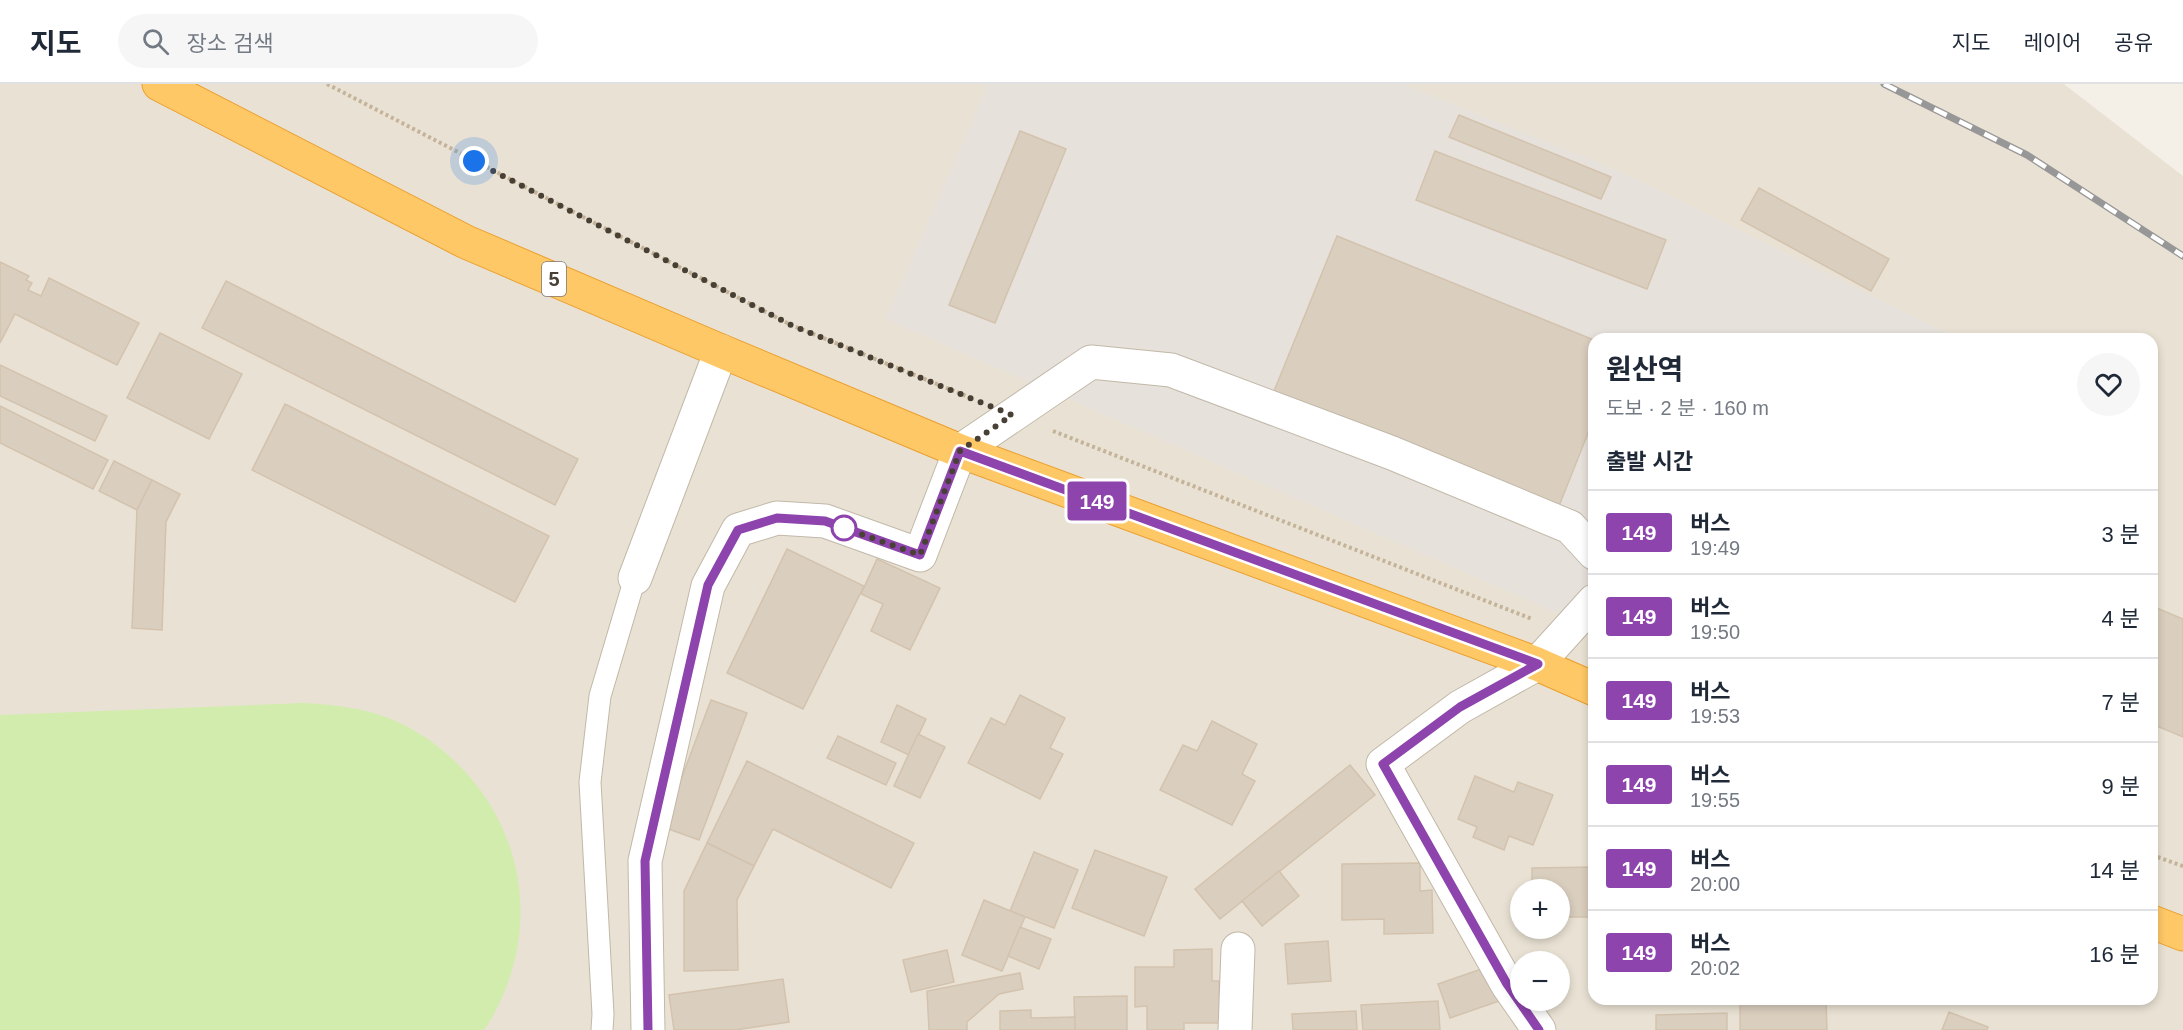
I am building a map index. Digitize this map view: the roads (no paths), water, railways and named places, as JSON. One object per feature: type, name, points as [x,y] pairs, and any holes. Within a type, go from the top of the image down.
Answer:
[{"type":"highway","name":"5","points":[[159,84],[466,242],[721,351],[960,451],[1538,664],[1588,686]]},
{"type":"highway","points":[[2158,924],[2183,934]]},
{"type":"street","points":[[635,578],[721,351]]},
{"type":"street","points":[[648,1030],[645,861],[708,585],[738,530],[777,518],[825,521],[920,555],[960,451],[1091,362],[1171,370],[1392,453],[1570,526],[1588,547]]},
{"type":"street","points":[[1539,1030],[1507,984],[1383,764],[1460,707],[1538,664],[1588,608]]},
{"type":"street","points":[[1235,1030],[1238,949]]},
{"type":"lane","points":[[602,1030],[590,782],[600,696],[635,578]]},
{"type":"railway","points":[[1884,84],[2027,155],[2183,256]]}]
